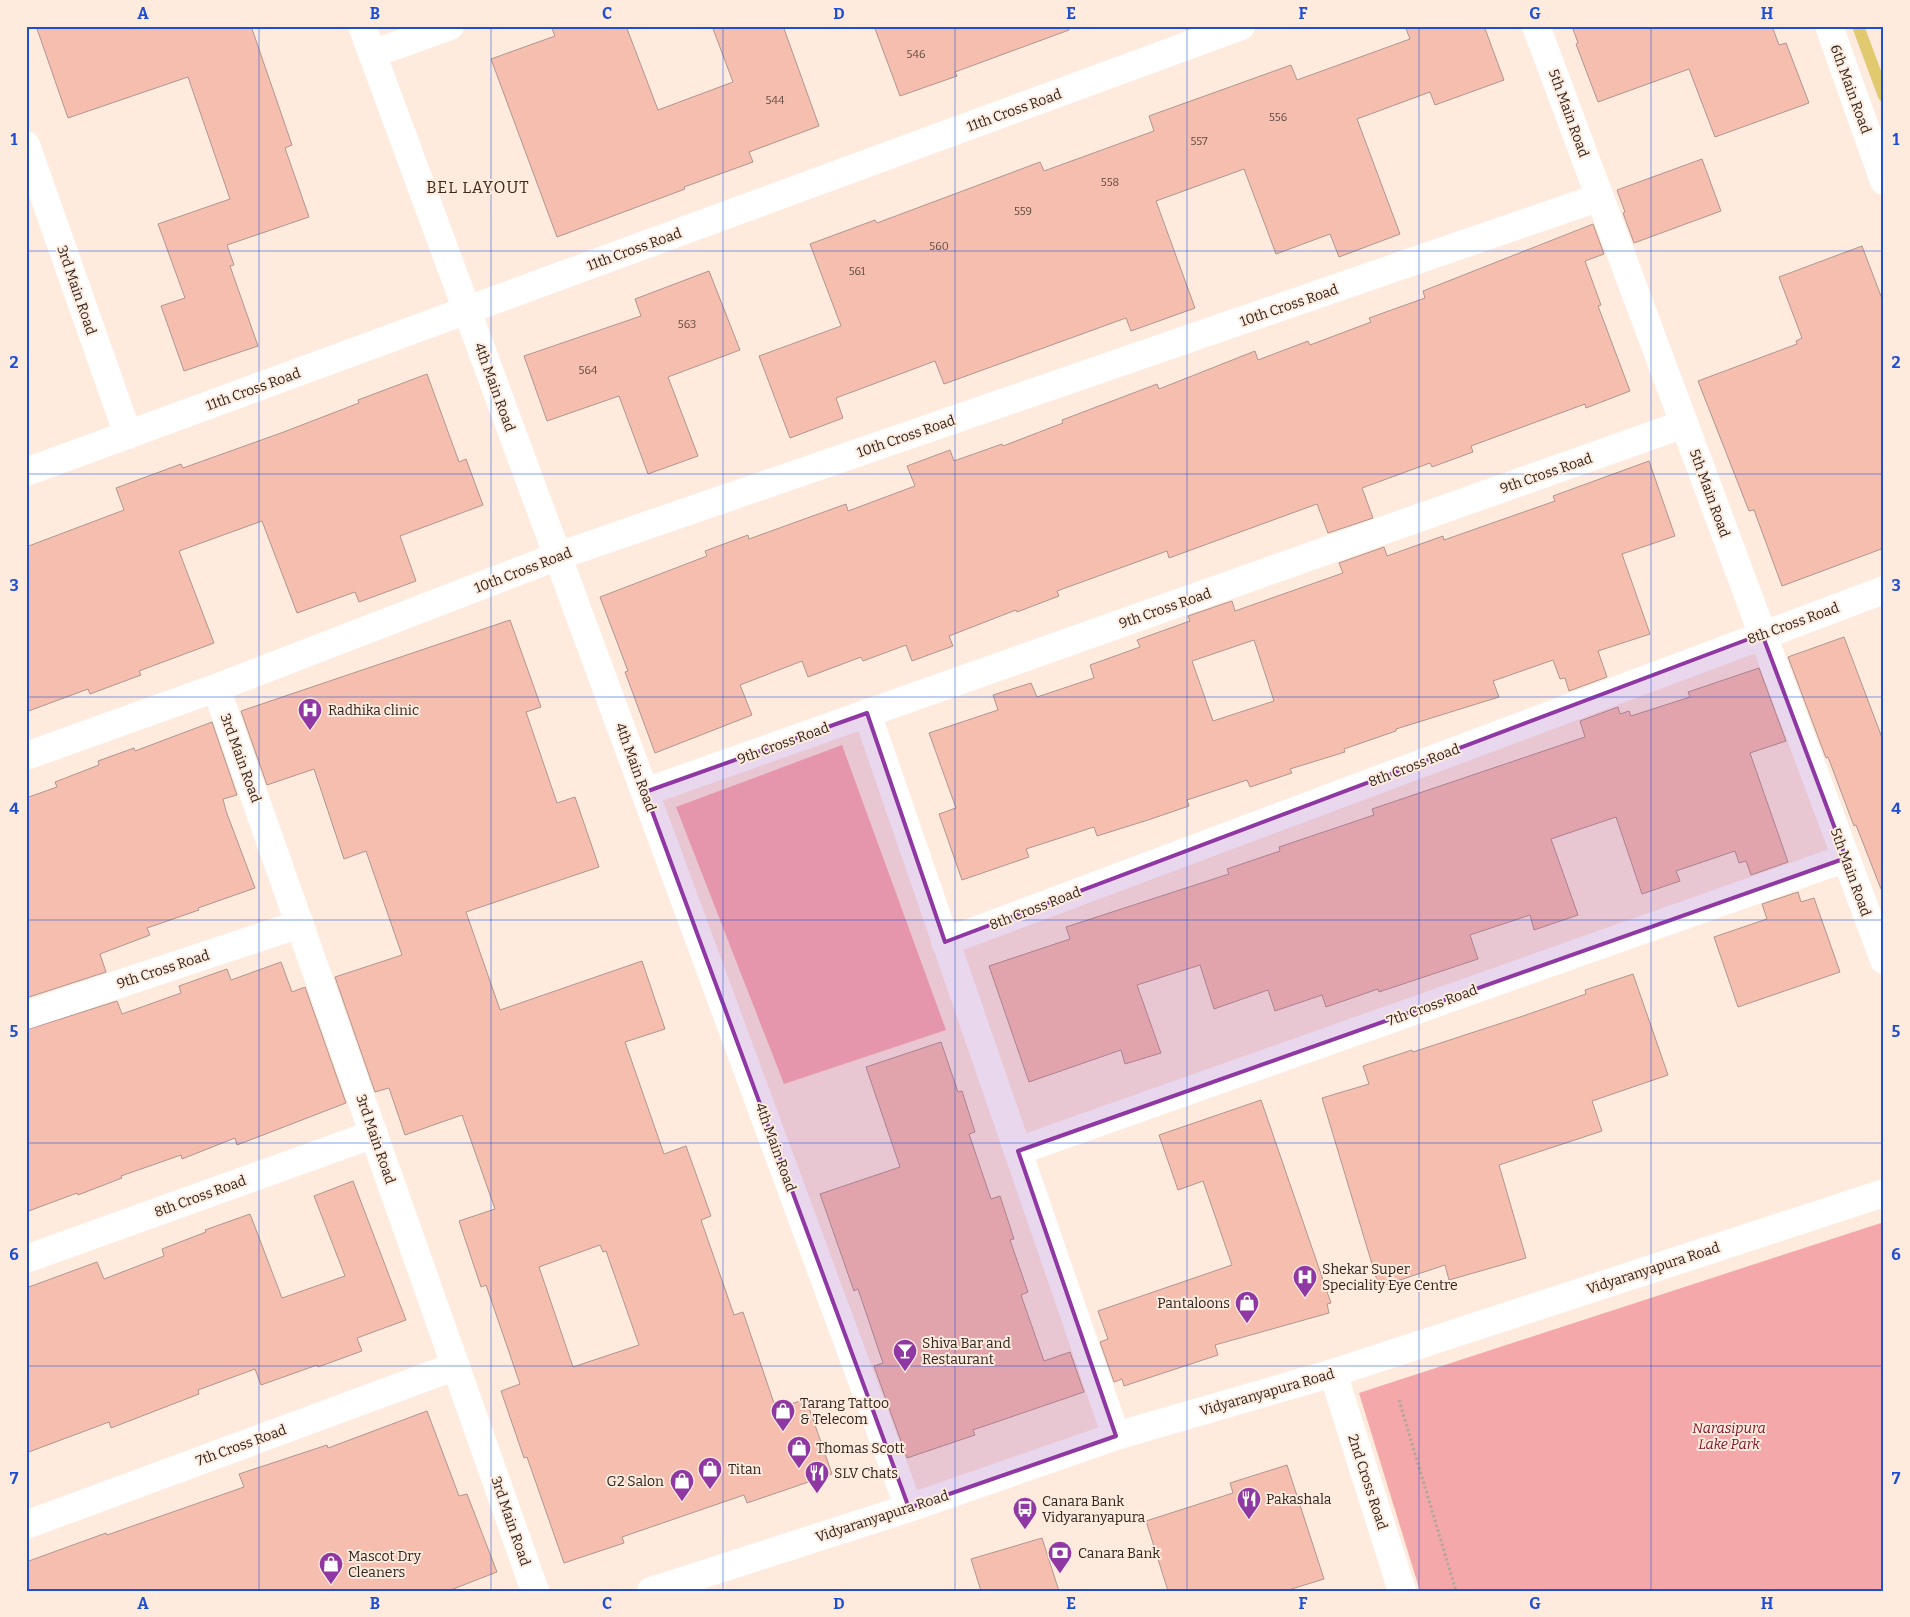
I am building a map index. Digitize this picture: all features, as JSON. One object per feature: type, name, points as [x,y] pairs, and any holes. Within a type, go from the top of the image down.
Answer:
[{"type":"street","name":"4th Main Road","points":[[362,26],[909,1508]]},
{"type":"street","points":[[372,54],[450,26]]},
{"type":"street","name":"11th Cross Road","points":[[26,472],[1241,26]]},
{"type":"street","name":"5th Main Road","points":[[1536,26],[1884,960]]},
{"type":"street","name":"6th Main Road","points":[[1829,26],[1884,180]]},
{"type":"street","name":"3rd Main Road","points":[[26,145],[128,435]]},
{"type":"street","name":"10th Cross Road","points":[[26,756],[216,688],[558,556],[1600,197]]},
{"type":"street","name":"9th Cross Road","points":[[645,792],[1684,424]]},
{"type":"street","name":"8th Cross Road","points":[[945,942],[1762,634],[1884,590]]},
{"type":"street","name":"3rd Main Road","points":[[216,688],[535,1591]]},
{"type":"street","points":[[867,713],[1116,1436]]},
{"type":"street","name":"7th Cross Road","points":[[1018,1151],[1846,858]]},
{"type":"street","name":"9th Cross Road","points":[[26,1015],[300,924]]},
{"type":"street","name":"8th Cross Road","points":[[26,1259],[374,1134]]},
{"type":"street","name":"Vidyaranyapura Road","points":[[651,1591],[909,1508],[1116,1436],[1333,1373],[1884,1193]]},
{"type":"street","name":"7th Cross Road","points":[[26,1525],[456,1366]]},
{"type":"street","name":"2nd Cross Road","points":[[1333,1373],[1402,1591]]},
{"type":"path","points":[[1399,1400],[1456,1591]]},
{"type":"highlighted area","points":[[1762,634],[1846,858],[1018,1151],[1116,1436],[909,1508],[645,792],[867,713],[945,942]]},
{"type":"shaded area","points":[[842,745],[946,1030],[784,1084],[676,807]]},
{"type":"green space","name":"Narasipura Lake Park","points":[[1884,1222],[1884,1591],[1420,1591],[1359,1393]]},
{"type":"building","points":[[36,26],[251,26],[292,145],[285,148],[309,217],[227,245],[234,265],[230,266],[258,346],[184,371],[161,306],[185,298],[158,224],[230,199],[188,77],[68,118]]},
{"type":"building","points":[[551,26],[626,26],[658,110],[733,82],[712,26],[783,26],[819,126],[749,152],[753,162],[557,237],[491,59],[555,36]]},
{"type":"building","points":[[874,26],[1069,26],[1069,30],[955,72],[957,76],[900,96]]},
{"type":"building","points":[[1405,26],[1484,26],[1504,80],[1435,105],[1430,92],[1357,119],[1400,234],[1339,257],[1330,234],[1276,254],[1244,169],[1156,201],[1195,308],[1131,331],[1126,318],[944,384],[935,361],[836,398],[843,418],[790,438],[759,356],[841,326],[810,244],[875,220],[877,223],[1040,162],[1044,171],[1154,131],[1149,116],[1291,65],[1297,80],[1410,39]]},
{"type":"building","points":[[1572,26],[1772,26],[1779,45],[1786,43],[1809,103],[1715,137],[1689,69],[1598,102],[1576,44],[1578,43]]},
{"type":"building","points":[[1702,159],[1721,211],[1634,243],[1617,190]]},
{"type":"building","points":[[1593,224],[1604,254],[1585,261],[1601,305],[1598,306],[1630,391],[1586,408],[1585,404],[1471,446],[1473,452],[1432,467],[1430,463],[1362,488],[1373,518],[1328,533],[1317,504],[1169,558],[1167,551],[1057,591],[1059,596],[1017,612],[1016,610],[949,636],[953,646],[912,661],[906,645],[863,661],[861,657],[808,677],[802,661],[740,685],[752,715],[655,753],[625,672],[628,671],[600,597],[707,556],[705,551],[748,535],[749,539],[846,504],[848,511],[915,486],[907,466],[950,450],[954,461],[1002,444],[1003,446],[1063,423],[1062,420],[1157,384],[1159,389],[1255,351],[1258,360],[1308,341],[1310,345],[1371,322],[1369,318],[1425,298],[1423,291]]},
{"type":"building","points":[[1862,246],[1884,304],[1884,548],[1782,586],[1754,510],[1749,511],[1698,381],[1797,344],[1796,341],[1802,338],[1779,277]]},
{"type":"building","points":[[709,271],[740,350],[668,377],[698,456],[648,474],[619,396],[547,421],[524,356],[641,316],[635,299]]},
{"type":"building","points":[[427,374],[459,462],[466,459],[483,505],[400,536],[416,581],[359,602],[355,592],[297,613],[262,521],[179,551],[214,643],[139,671],[141,675],[90,694],[88,689],[26,712],[26,547],[124,510],[116,488],[181,464],[183,468],[281,433],[359,403],[358,400]]},
{"type":"building","points":[[1649,461],[1675,536],[1622,554],[1650,634],[1598,651],[1607,677],[1569,691],[1565,678],[1560,679],[1553,660],[1493,681],[1499,697],[1396,729],[1396,731],[1344,749],[1345,752],[1290,769],[1292,773],[1250,787],[1247,780],[1187,800],[1189,806],[1148,820],[1097,836],[1094,827],[1026,849],[1029,857],[962,880],[939,814],[956,808],[929,733],[998,710],[993,695],[1031,683],[1037,697],[1094,678],[1090,665],[1140,647],[1137,640],[1190,621],[1188,616],[1232,601],[1235,611],[1343,573],[1339,563],[1384,547],[1387,556],[1443,536],[1444,540],[1555,501],[1553,496]],"holes":[[[1254,640],[1274,701],[1213,721],[1192,661]]]},
{"type":"building","points":[[510,620],[541,707],[526,712],[557,803],[575,797],[599,867],[466,912],[500,1010],[642,961],[665,1029],[625,1042],[664,1154],[686,1146],[711,1216],[701,1220],[734,1315],[743,1312],[776,1409],[806,1399],[832,1474],[747,1503],[744,1495],[622,1537],[624,1543],[564,1563],[527,1457],[524,1458],[501,1391],[520,1384],[486,1285],[481,1287],[459,1221],[495,1209],[462,1115],[405,1135],[389,1088],[375,1092],[335,977],[402,955],[366,851],[344,859],[314,769],[267,785],[241,711]],"holes":[[[600,1245],[603,1252],[606,1251],[639,1345],[573,1367],[539,1267]]]},
{"type":"building","points":[[1844,637],[1884,743],[1884,889],[1881,889],[1856,825],[1854,826],[1788,657]]},
{"type":"building","points":[[1759,668],[1786,741],[1750,753],[1788,862],[1751,875],[1746,861],[1739,863],[1735,851],[1676,871],[1680,881],[1642,894],[1616,817],[1551,839],[1578,915],[1534,930],[1530,915],[1470,935],[1478,959],[1379,992],[1378,989],[1326,1007],[1322,995],[1275,1011],[1268,990],[1214,1009],[1200,965],[1137,985],[1161,1053],[1125,1064],[1121,1050],[1029,1082],[989,966],[1070,939],[1066,927],[1229,874],[1227,869],[1280,851],[1279,847],[1374,815],[1372,809],[1585,737],[1580,721],[1618,707],[1620,714],[1629,711],[1631,716],[1690,697],[1688,692]]},
{"type":"building","points":[[212,722],[237,795],[223,799],[226,811],[255,888],[147,928],[150,935],[100,954],[106,972],[26,998],[26,798],[57,787],[55,782],[99,765],[98,761],[134,748],[135,751]]},
{"type":"building","points":[[1798,892],[1801,902],[1814,898],[1840,972],[1738,1007],[1714,937],[1767,919],[1762,904]]},
{"type":"building","points":[[281,962],[292,992],[305,987],[346,1103],[237,1145],[235,1138],[182,1159],[181,1155],[121,1176],[122,1178],[78,1195],[77,1193],[26,1212],[26,1030],[117,1001],[122,1014],[181,993],[179,986],[227,969],[231,980]]},
{"type":"building","points":[[1633,974],[1668,1075],[1592,1101],[1602,1131],[1499,1165],[1526,1258],[1449,1280],[1445,1265],[1379,1287],[1322,1098],[1369,1084],[1363,1066],[1412,1050],[1413,1052],[1523,1016],[1586,994],[1585,990]]},
{"type":"building","points":[[941,1042],[958,1092],[962,1091],[975,1132],[969,1134],[991,1199],[1000,1196],[1014,1239],[1010,1240],[1028,1292],[1021,1295],[1044,1361],[1070,1352],[1084,1392],[973,1430],[975,1435],[907,1458],[874,1366],[883,1363],[858,1289],[854,1291],[820,1194],[900,1167],[866,1067]]},
{"type":"building","points":[[1261,1100],[1331,1303],[1327,1304],[1329,1313],[1215,1345],[1218,1355],[1124,1386],[1122,1379],[1114,1382],[1100,1342],[1108,1339],[1098,1311],[1232,1265],[1203,1181],[1178,1190],[1159,1135]]},
{"type":"building","points":[[353,1181],[406,1320],[357,1338],[362,1351],[318,1367],[317,1365],[261,1385],[255,1369],[198,1390],[199,1394],[111,1428],[109,1422],[26,1453],[26,1288],[97,1262],[104,1279],[164,1256],[162,1249],[206,1232],[205,1230],[250,1214],[282,1298],[345,1276],[314,1196]]},
{"type":"building","points":[[427,1411],[459,1496],[467,1494],[497,1572],[448,1591],[26,1591],[26,1562],[244,1487],[239,1474],[327,1445],[328,1448]]},
{"type":"building","points":[[1287,1465],[1324,1579],[1285,1591],[1168,1591],[1146,1521],[1233,1493],[1230,1483]]},
{"type":"building","points":[[1042,1538],[1059,1591],[981,1591],[971,1559]]},
{"type":"waterway","points":[[1858,26],[1884,96]]},
{"type":"place","name":"Radhika clinic","points":[[310,731]]},
{"type":"place","name":"Shekar Super Speciality Eye Centre","points":[[1305,1298]]},
{"type":"place","name":"Pantaloons","points":[[1247,1324]]},
{"type":"place","name":"Shiva Bar and Restaurant","points":[[905,1372]]},
{"type":"place","name":"Tarang Tattoo & Telecom","points":[[783,1432]]},
{"type":"place","name":"Thomas Scott","points":[[799,1469]]},
{"type":"place","name":"Titan","points":[[710,1490]]},
{"type":"place","name":"SLV Chats","points":[[817,1494]]},
{"type":"place","name":"G2 Salon","points":[[682,1502]]},
{"type":"place","name":"Pakashala","points":[[1249,1520]]},
{"type":"place","name":"Canara Bank Vidyaranyapura","points":[[1025,1530]]},
{"type":"place","name":"Canara Bank","points":[[1060,1574]]},
{"type":"place","name":"Mascot Dry Cleaners","points":[[331,1585]]},
{"type":"district","name":"BEL LAYOUT","points":[[478,187]]}]
